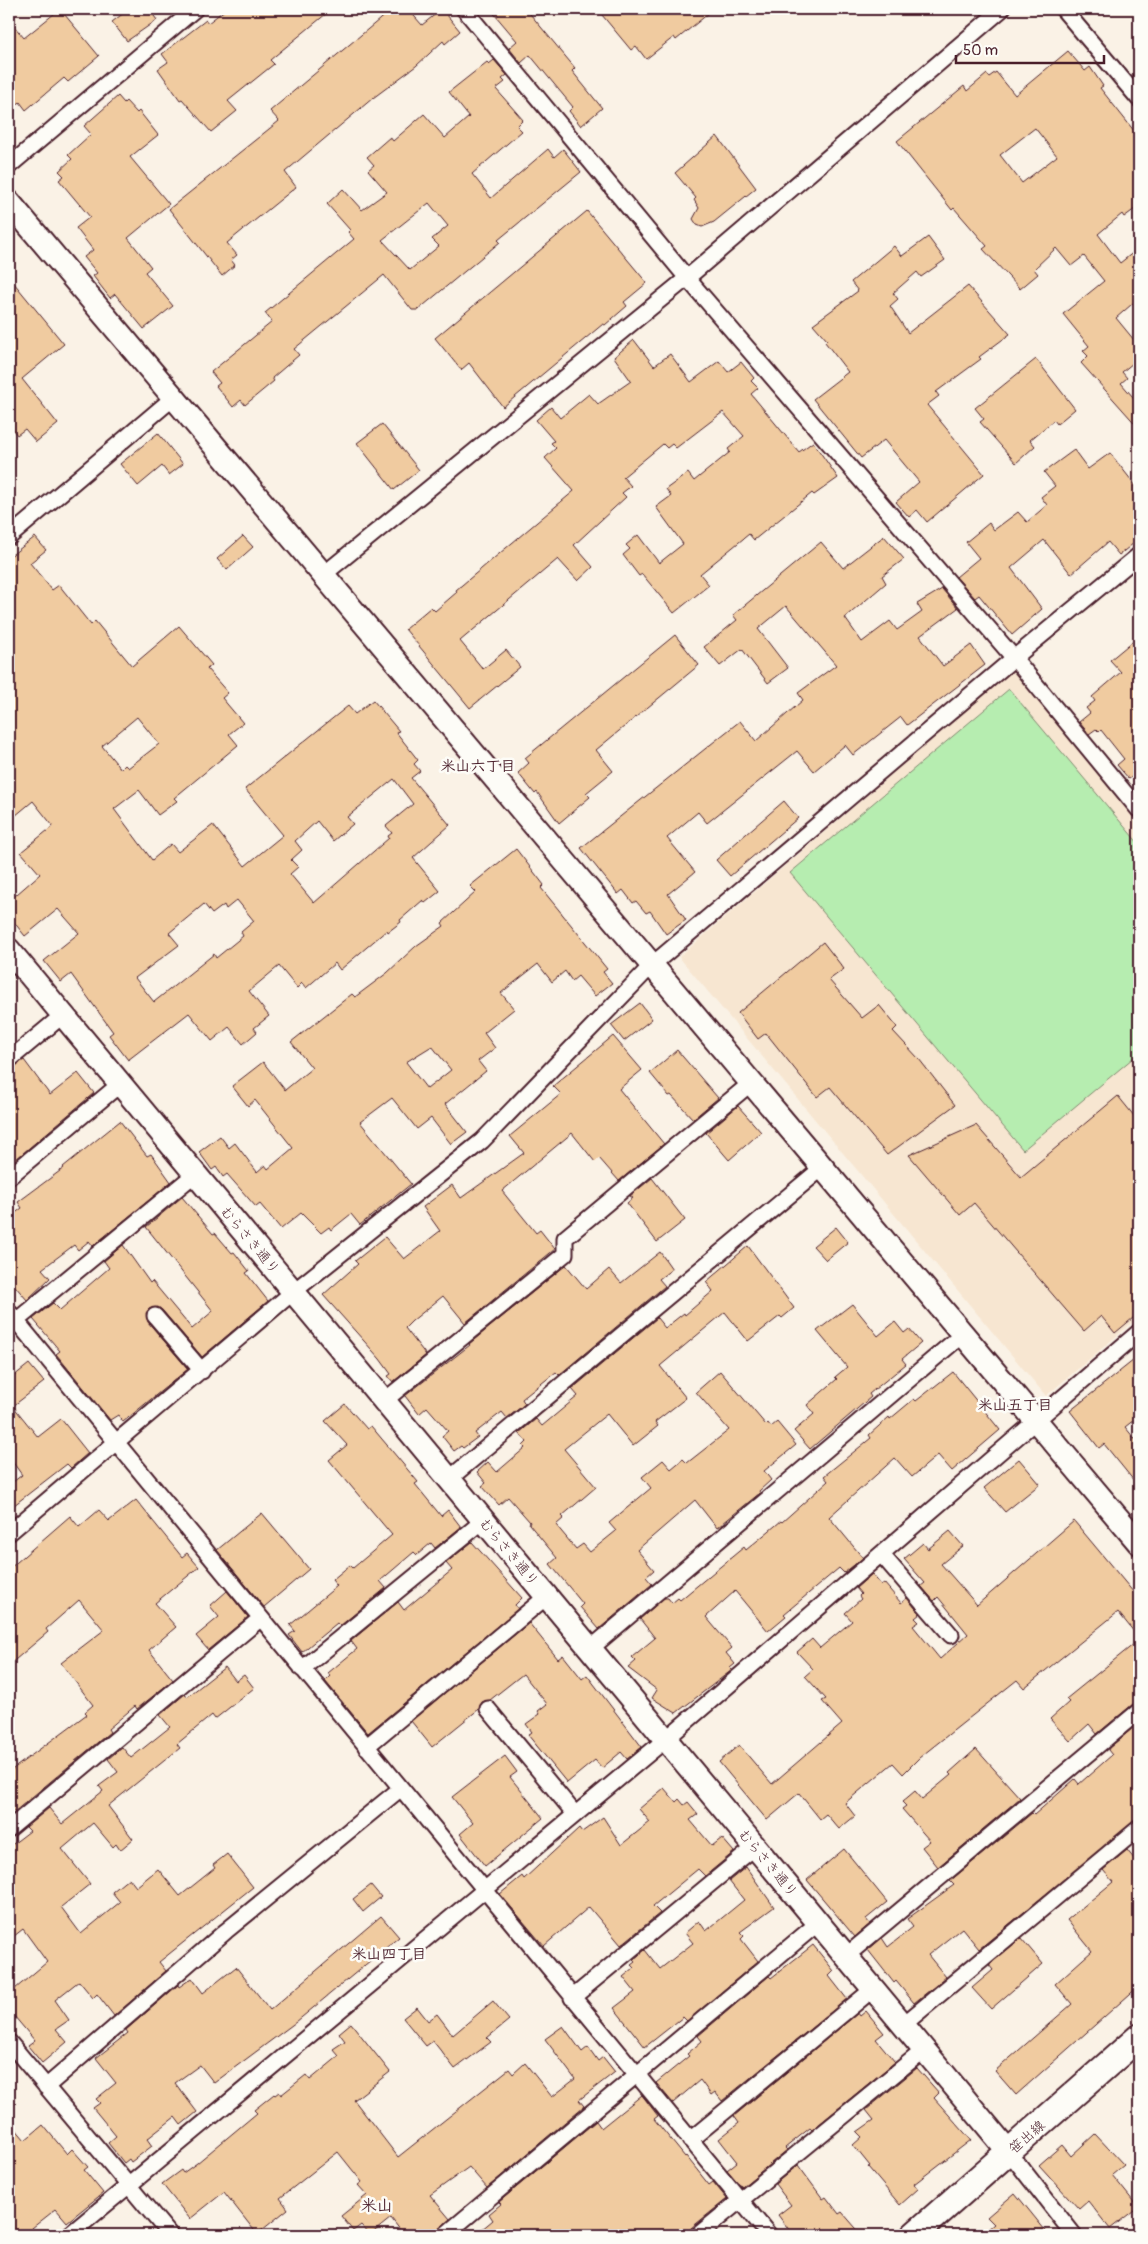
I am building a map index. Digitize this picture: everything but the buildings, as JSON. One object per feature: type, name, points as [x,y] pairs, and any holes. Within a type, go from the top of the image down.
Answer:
[{"type":"main road","name":"笹出線","points":[[914,2235],[1139,2037]]},
{"type":"street","points":[[9,166],[195,9]]},
{"type":"street","points":[[464,9],[687,278],[1014,658],[1139,810]]},
{"type":"street","points":[[323,575],[687,278],[1002,9]]},
{"type":"street","points":[[1064,9],[1139,99]]},
{"type":"street","points":[[9,202],[1139,1544]]},
{"type":"street","points":[[9,537],[173,398]]},
{"type":"street","points":[[9,1533],[118,1443],[293,1292],[482,1141],[652,966],[1014,658],[1139,555]]},
{"type":"street","name":"むらさき通り","points":[[9,950],[1009,2152]]},
{"type":"street","points":[[9,1060],[63,1016]]},
{"type":"street","points":[[384,1401],[565,1254],[565,1238],[751,1083]]},
{"type":"street","points":[[9,1177],[120,1084]]},
{"type":"street","points":[[449,1479],[822,1168]]},
{"type":"street","points":[[195,1174],[12,1317],[118,1443],[400,1789],[769,2235]]},
{"type":"street","points":[[155,1316],[202,1371]]},
{"type":"street","points":[[69,2235],[666,1740],[1139,1332]]},
{"type":"street","points":[[590,1649],[963,1334]]},
{"type":"street","points":[[302,1669],[484,1521]]},
{"type":"street","points":[[882,1555],[950,1635]]},
{"type":"street","points":[[366,1747],[546,1596]]},
{"type":"street","points":[[9,1828],[261,1618]]},
{"type":"street","points":[[488,1709],[575,1814]]},
{"type":"street","points":[[846,1956],[1139,1712]]},
{"type":"street","points":[[46,2086],[226,1931],[400,1789]]},
{"type":"street","points":[[903,2025],[1139,1828]]},
{"type":"street","points":[[572,1998],[755,1847]]},
{"type":"street","points":[[445,2235],[818,1923]]},
{"type":"street","points":[[690,2140],[873,1989]]},
{"type":"street","points":[[9,2042],[170,2235]]},
{"type":"street","points":[[698,2235],[924,2050]]},
{"type":"street","points":[[1009,2152],[1074,2235]]},
{"type":"shaded area","points":[[1013,670],[1139,823],[1139,1317],[1046,1396],[679,957]]},
{"type":"green space","points":[[1009,689],[1139,844],[1139,1053],[1023,1150],[790,873]]},
{"type":"district","name":"米山六丁目","points":[[478,766]]},
{"type":"district","name":"米山五丁目","points":[[1015,1405]]},
{"type":"district","name":"米山四丁目","points":[[389,1954]]},
{"type":"district","name":"米山","points":[[377,2206]]}]
